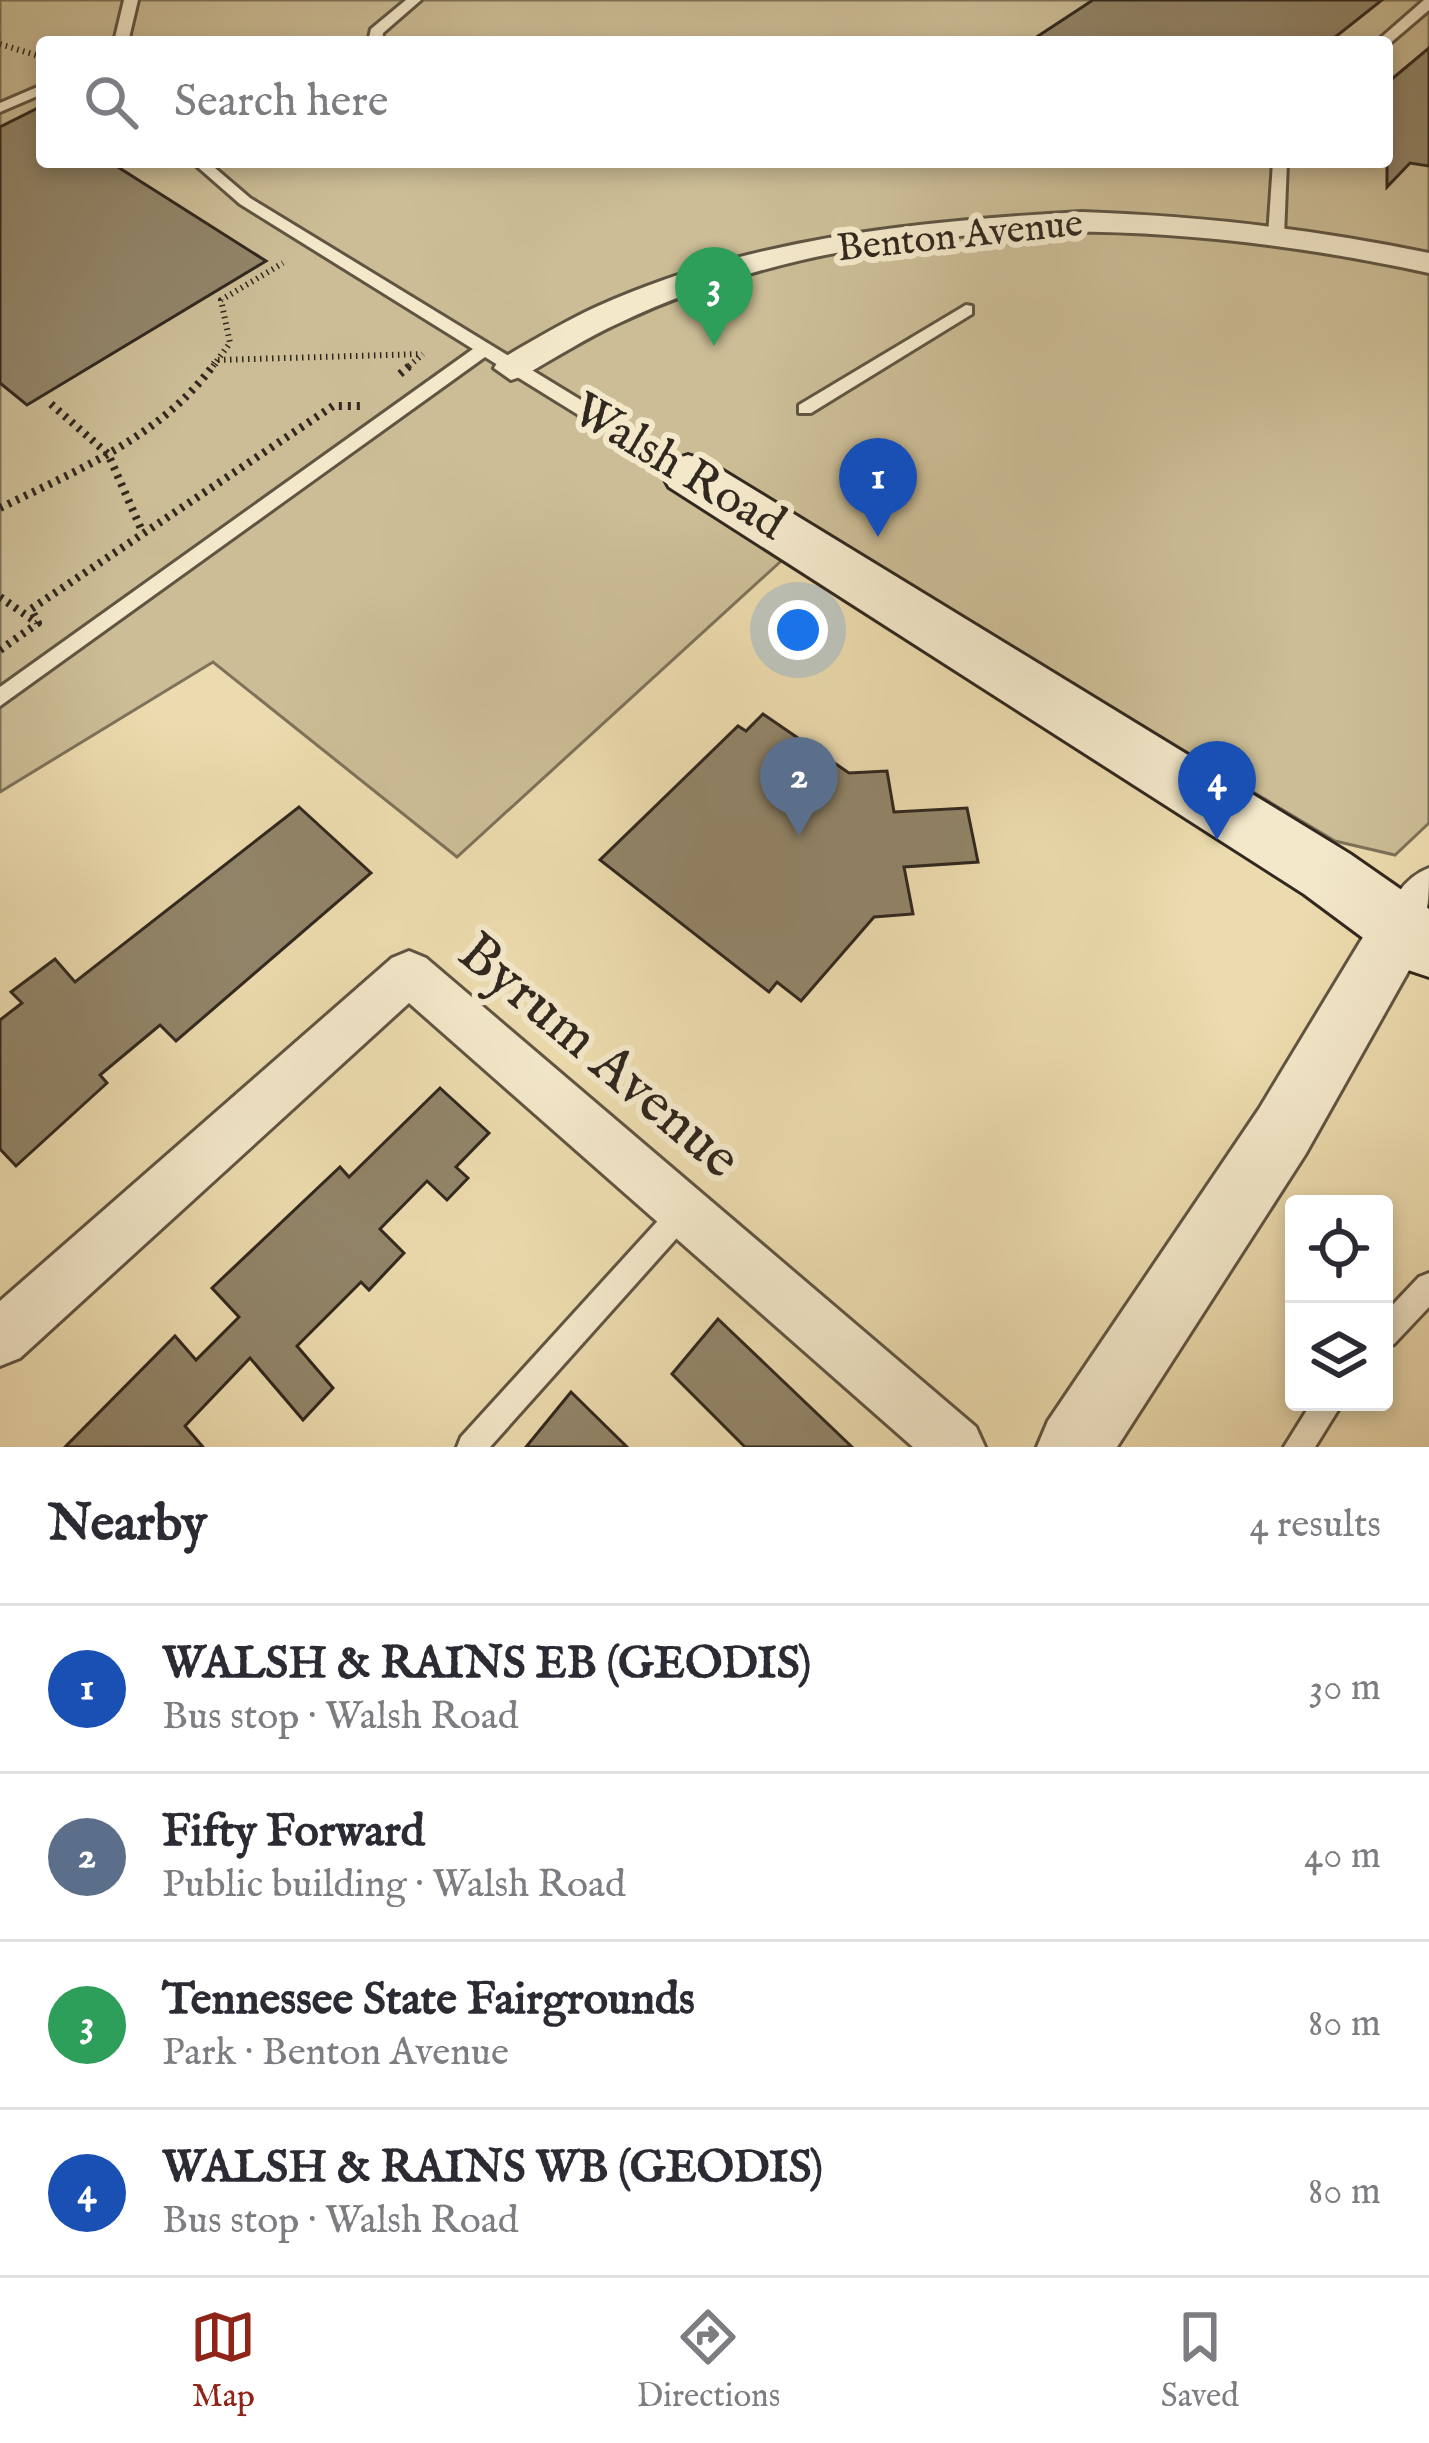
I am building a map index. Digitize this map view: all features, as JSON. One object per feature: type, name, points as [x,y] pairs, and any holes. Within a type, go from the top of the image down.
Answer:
[{"type":"main road","name":"Walsh Road","points":[[688,474],[1308,862],[1420,921]]},
{"type":"street","name":"Benton Avenue","points":[[498,359],[666,291],[826,249],[1028,223],[1144,222],[1276,236],[1429,263]]},
{"type":"street","points":[[1074,1447],[1420,921]]},
{"type":"street","name":"Byrum Avenue","points":[[0,1338],[409,974],[956,1447]]},
{"type":"lane","points":[[122,36],[131,0]]},
{"type":"lane","points":[[376,36],[414,0]]},
{"type":"lane","points":[[1390,36],[1429,3]]},
{"type":"lane","points":[[0,108],[36,91]]},
{"type":"lane","name":"Walsh Road","points":[[206,168],[245,201],[688,474]]},
{"type":"lane","points":[[1276,236],[1280,168]]},
{"type":"lane","points":[[806,409],[966,310]]},
{"type":"lane","points":[[0,698],[498,359]]},
{"type":"lane","points":[[471,1447],[684,1211]]},
{"type":"lane","points":[[1393,1325],[1429,1287]]},
{"type":"lane","points":[[1298,1447],[1323,1411]]},
{"type":"path","points":[[0,44],[36,54]]},
{"type":"path","points":[[0,508],[108,454],[186,403],[230,343],[221,300],[283,263]]},
{"type":"path","points":[[218,360],[423,354],[392,380]]},
{"type":"path","points":[[38,623],[31,609],[143,533],[333,406],[362,406],[377,393]]},
{"type":"path","points":[[51,404],[108,454],[143,533]]},
{"type":"path","points":[[0,597],[38,623]]},
{"type":"path","points":[[0,650],[38,623]]},
{"type":"shaded area","points":[[0,0],[1429,0],[1429,823],[1395,855],[1335,841],[815,530],[457,857],[213,662],[0,792]]},
{"type":"building","points":[[1093,0],[1382,0],[1337,36],[1038,36]]},
{"type":"building","points":[[1429,48],[1429,166],[1410,163],[1387,187],[1387,168],[1393,168],[1393,78]]},
{"type":"building","points":[[36,109],[36,168],[119,168],[266,261],[27,405],[0,383],[0,127]]},
{"type":"building","points":[[763,714],[849,773],[887,771],[894,812],[967,808],[978,862],[904,867],[913,914],[874,917],[801,1001],[777,982],[769,992],[600,860],[738,726],[746,731]]},
{"type":"building","points":[[299,807],[371,873],[176,1041],[160,1025],[100,1075],[107,1083],[16,1166],[0,1149],[0,1020],[22,1003],[11,992],[55,959],[75,982]]},
{"type":"building","points":[[440,1088],[489,1133],[456,1167],[468,1178],[447,1200],[427,1181],[380,1229],[404,1253],[369,1290],[361,1282],[297,1346],[333,1388],[303,1420],[250,1358],[185,1426],[203,1447],[65,1447],[175,1336],[196,1360],[239,1317],[212,1288],[340,1167],[349,1177]]},
{"type":"building","points":[[718,1319],[852,1447],[745,1447],[672,1374]]},
{"type":"building","points":[[571,1392],[627,1447],[526,1447]]},
{"type":"place","name":"Tennessee State Fairgrounds","points":[[714,346]]},
{"type":"place","name":"WALSH & RAINS EB (GEODIS)","points":[[878,537]]},
{"type":"place","name":"Fifty Forward","points":[[799,836]]},
{"type":"place","name":"WALSH & RAINS WB (GEODIS)","points":[[1217,840]]}]
